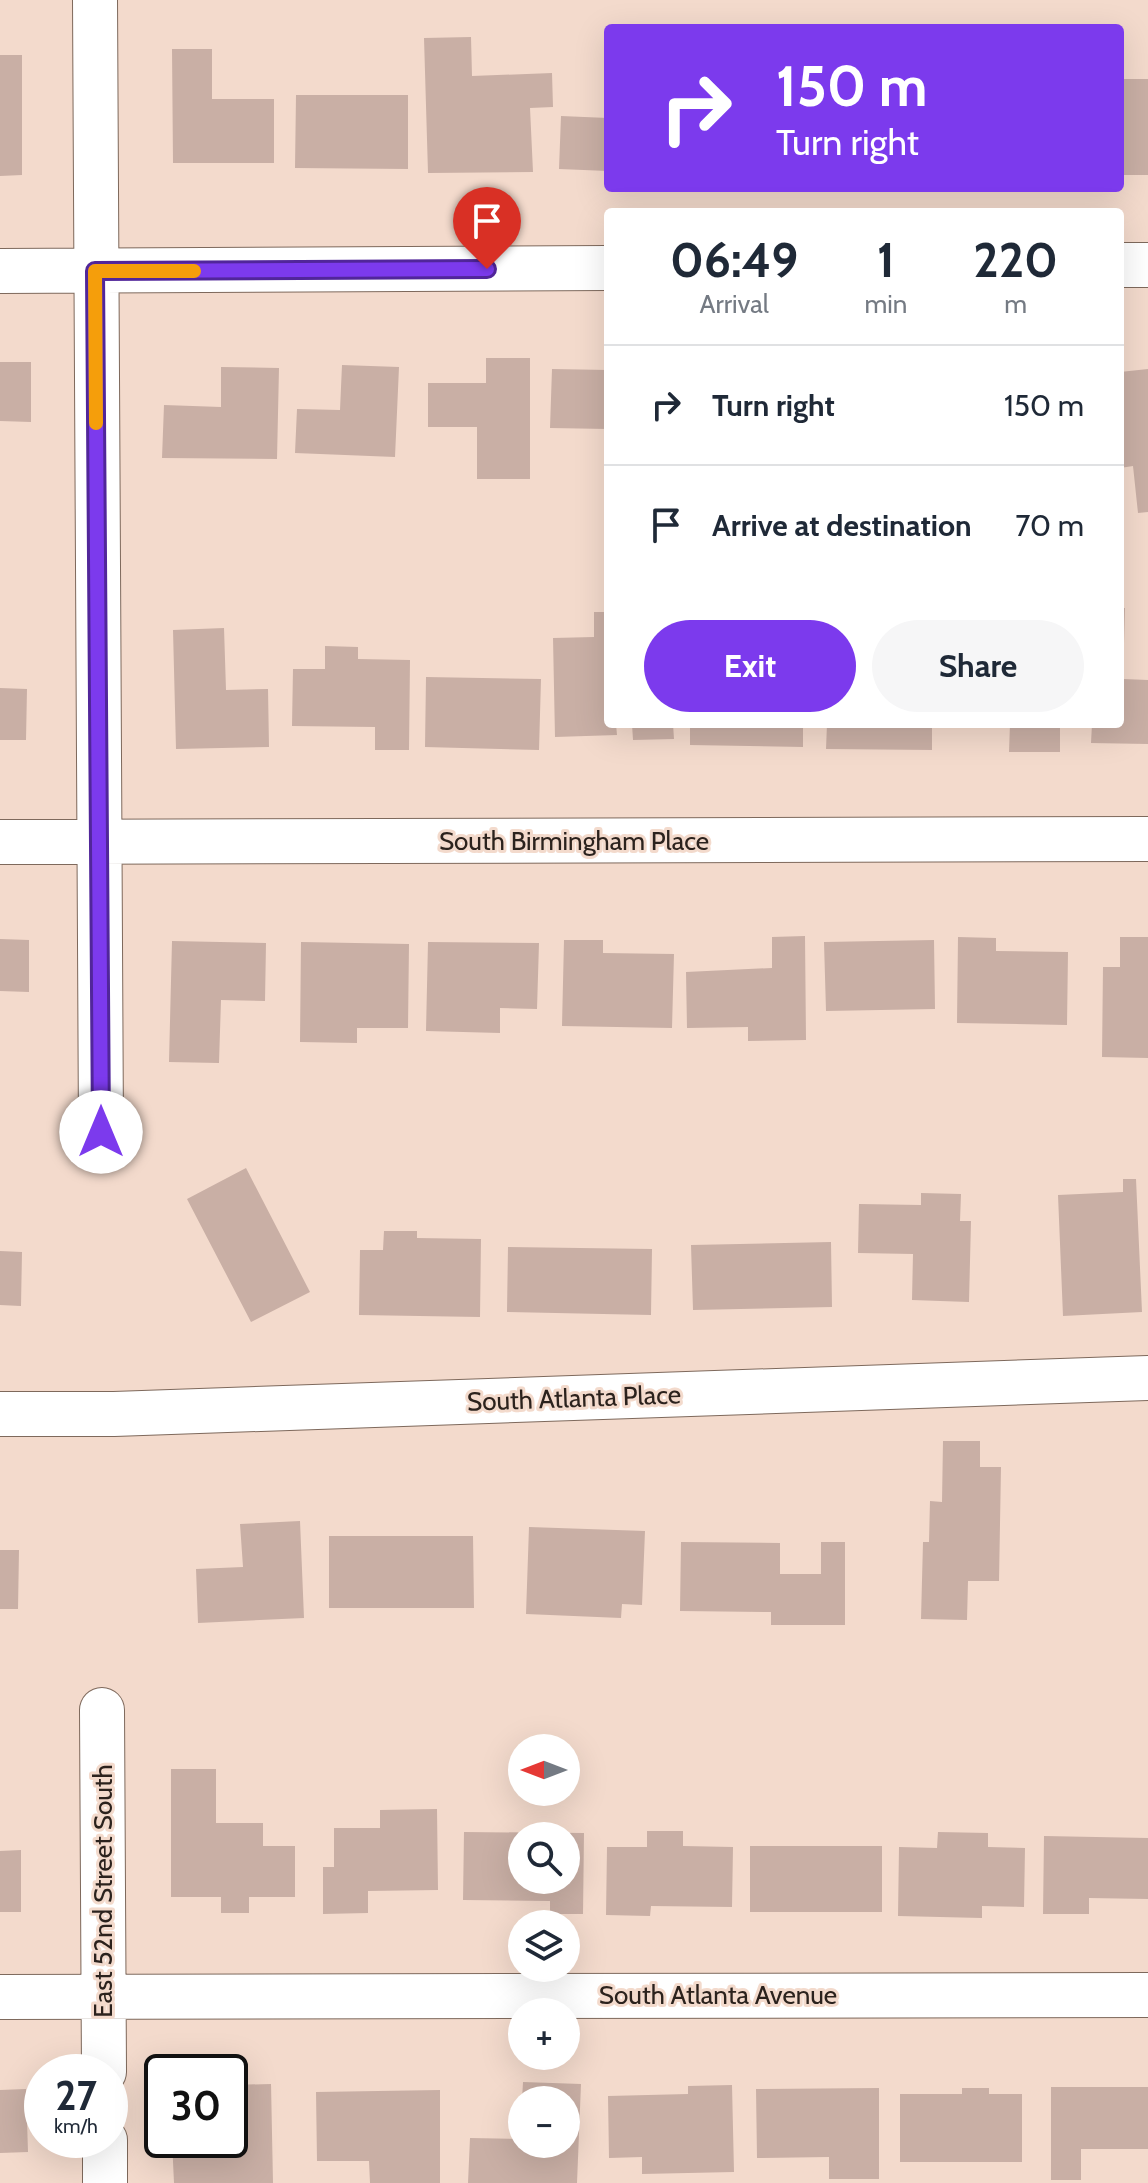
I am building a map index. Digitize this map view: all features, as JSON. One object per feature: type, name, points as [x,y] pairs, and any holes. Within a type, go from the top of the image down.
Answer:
[{"type":"street","points":[[95,0],[101,1132]]},
{"type":"street","points":[[1124,265],[1148,265]]},
{"type":"street","points":[[0,271],[604,268]]},
{"type":"street","name":"South Birmingham Place","points":[[0,842],[1148,839]]},
{"type":"street","name":"South Atlanta Place","points":[[0,1414],[114,1414],[1148,1378]]},
{"type":"street","name":"East 52nd Street South","points":[[102,1710],[104,2054]]},
{"type":"street","name":"South Atlanta Avenue","points":[[0,1997],[1148,1995]]},
{"type":"street","points":[[105,2158],[105,2183]]},
{"type":"building","points":[[471,37],[472,76],[552,73],[553,107],[530,108],[533,172],[428,173],[424,38]]},
{"type":"building","points":[[172,49],[212,49],[212,99],[274,99],[274,163],[173,163]]},
{"type":"building","points":[[0,55],[22,55],[22,175],[0,176]]},
{"type":"building","points":[[1124,79],[1148,79],[1148,175],[1124,175]]},
{"type":"building","points":[[296,95],[408,95],[408,169],[295,168]]},
{"type":"building","points":[[561,116],[604,118],[604,171],[559,169]]},
{"type":"building","points":[[486,358],[530,358],[530,479],[477,479],[477,427],[428,427],[428,383],[486,383]]},
{"type":"building","points":[[0,362],[31,362],[31,422],[0,421]]},
{"type":"building","points":[[342,365],[399,367],[395,457],[295,453],[297,409],[340,410]]},
{"type":"building","points":[[221,367],[279,368],[277,459],[162,458],[164,405],[221,407]]},
{"type":"building","points":[[552,369],[604,370],[604,429],[550,428]]},
{"type":"building","points":[[1148,369],[1148,512],[1138,513],[1133,466],[1124,467],[1124,372]]},
{"type":"building","points":[[594,612],[604,612],[604,728],[616,728],[617,735],[555,737],[553,638],[594,637]]},
{"type":"building","points":[[224,628],[226,690],[268,689],[269,747],[176,749],[173,630]]},
{"type":"building","points":[[325,646],[358,647],[358,659],[410,660],[409,750],[375,750],[375,727],[292,726],[293,669],[325,669]]},
{"type":"building","points":[[426,677],[541,679],[539,750],[425,747]]},
{"type":"building","points":[[1124,679],[1148,680],[1148,744],[1091,743],[1092,728],[1124,728]]},
{"type":"building","points":[[0,688],[27,689],[26,740],[0,740]]},
{"type":"building","points":[[632,728],[673,728],[674,739],[633,740]]},
{"type":"building","points":[[690,728],[803,728],[803,747],[690,745]]},
{"type":"building","points":[[827,728],[932,728],[932,750],[826,749]]},
{"type":"building","points":[[1010,728],[1060,728],[1060,752],[1009,752]]},
{"type":"building","points":[[805,936],[806,1040],[748,1041],[748,1027],[687,1028],[686,972],[772,968],[772,937]]},
{"type":"building","points":[[958,937],[996,938],[996,951],[1068,952],[1067,1025],[957,1023]]},
{"type":"building","points":[[1120,937],[1148,937],[1148,1058],[1102,1057],[1103,967],[1120,967]]},
{"type":"building","points":[[0,939],[29,940],[29,992],[0,991]]},
{"type":"building","points":[[564,940],[603,940],[603,953],[674,954],[672,1028],[562,1026]]},
{"type":"building","points":[[934,940],[935,1009],[826,1011],[824,942]]},
{"type":"building","points":[[172,941],[266,943],[265,1001],[221,1000],[219,1063],[169,1062]]},
{"type":"building","points":[[301,942],[409,944],[408,1028],[357,1028],[357,1043],[300,1042]]},
{"type":"building","points":[[428,942],[539,943],[537,1009],[500,1008],[500,1033],[426,1031]]},
{"type":"building","points":[[246,1168],[310,1292],[251,1322],[187,1199]]},
{"type":"building","points":[[1123,1179],[1136,1179],[1142,1312],[1063,1316],[1058,1195],[1123,1192]]},
{"type":"building","points":[[921,1193],[961,1194],[960,1221],[971,1221],[969,1302],[912,1300],[913,1254],[858,1253],[859,1204],[921,1205]]},
{"type":"building","points":[[384,1231],[417,1231],[417,1238],[481,1239],[480,1317],[359,1315],[360,1250],[383,1250]]},
{"type":"building","points":[[831,1242],[832,1307],[693,1310],[691,1245]]},
{"type":"building","points":[[508,1247],[652,1249],[651,1315],[507,1312]]},
{"type":"building","points":[[0,1251],[22,1252],[21,1306],[0,1305]]},
{"type":"building","points":[[943,1441],[980,1441],[980,1467],[1001,1467],[999,1581],[968,1581],[967,1620],[921,1619],[923,1542],[929,1542],[930,1501],[942,1502]]},
{"type":"building","points":[[300,1521],[304,1618],[198,1623],[196,1569],[243,1567],[240,1524]]},
{"type":"building","points":[[529,1527],[645,1531],[642,1605],[622,1604],[621,1618],[526,1614]]},
{"type":"building","points":[[329,1536],[473,1536],[474,1608],[329,1608]]},
{"type":"building","points":[[681,1542],[780,1543],[780,1574],[821,1574],[821,1542],[845,1542],[845,1625],[771,1625],[771,1612],[680,1611]]},
{"type":"building","points":[[0,1550],[19,1550],[18,1609],[0,1609]]},
{"type":"building","points":[[171,1769],[216,1769],[216,1823],[263,1823],[263,1846],[295,1846],[295,1897],[249,1897],[249,1913],[221,1913],[221,1897],[171,1897]]},
{"type":"building","points":[[437,1809],[438,1890],[368,1891],[368,1913],[323,1914],[323,1867],[334,1867],[334,1828],[380,1828],[380,1810]]},
{"type":"building","points":[[647,1831],[683,1831],[683,1846],[733,1847],[732,1907],[651,1906],[650,1916],[606,1915],[607,1847],[647,1847]]},
{"type":"building","points":[[464,1832],[508,1832],[508,1894],[580,1894],[580,1833],[584,1833],[583,1914],[580,1910],[550,1910],[550,1901],[463,1900]]},
{"type":"building","points":[[938,1832],[988,1833],[988,1847],[1025,1848],[1024,1907],[982,1906],[982,1918],[898,1916],[899,1847],[937,1848]]},
{"type":"building","points":[[1044,1836],[1148,1838],[1148,1899],[1089,1898],[1089,1914],[1043,1914]]},
{"type":"building","points":[[750,1846],[882,1846],[882,1912],[750,1912]]},
{"type":"building","points":[[21,1850],[21,1912],[0,1912],[0,1851]]},
{"type":"building","points":[[523,2082],[581,2084],[580,2109],[580,2086],[523,2086]]},
{"type":"building","points":[[271,2084],[273,2183],[174,2183],[173,2158],[248,2158],[248,2085]]},
{"type":"building","points":[[732,2085],[734,2172],[642,2174],[642,2157],[609,2158],[608,2096],[688,2094],[688,2086]]},
{"type":"building","points":[[1051,2087],[1148,2087],[1148,2149],[1081,2149],[1081,2180],[1051,2180]]},
{"type":"building","points":[[879,2088],[879,2179],[829,2179],[829,2157],[757,2158],[756,2089]]},
{"type":"building","points":[[962,2088],[989,2088],[989,2094],[1022,2094],[1022,2162],[900,2162],[900,2094],[962,2094]]},
{"type":"building","points":[[24,2089],[24,2152],[0,2153],[0,2090]]},
{"type":"building","points":[[440,2090],[440,2183],[370,2183],[369,2161],[317,2161],[316,2092]]},
{"type":"building","points":[[470,2138],[508,2139],[508,2158],[578,2158],[577,2183],[468,2183]]},
{"type":"slow traffic","points":[[96,423],[95,271],[194,271]]},
{"type":"route","points":[[101,1132],[95,271],[487,269]]}]
